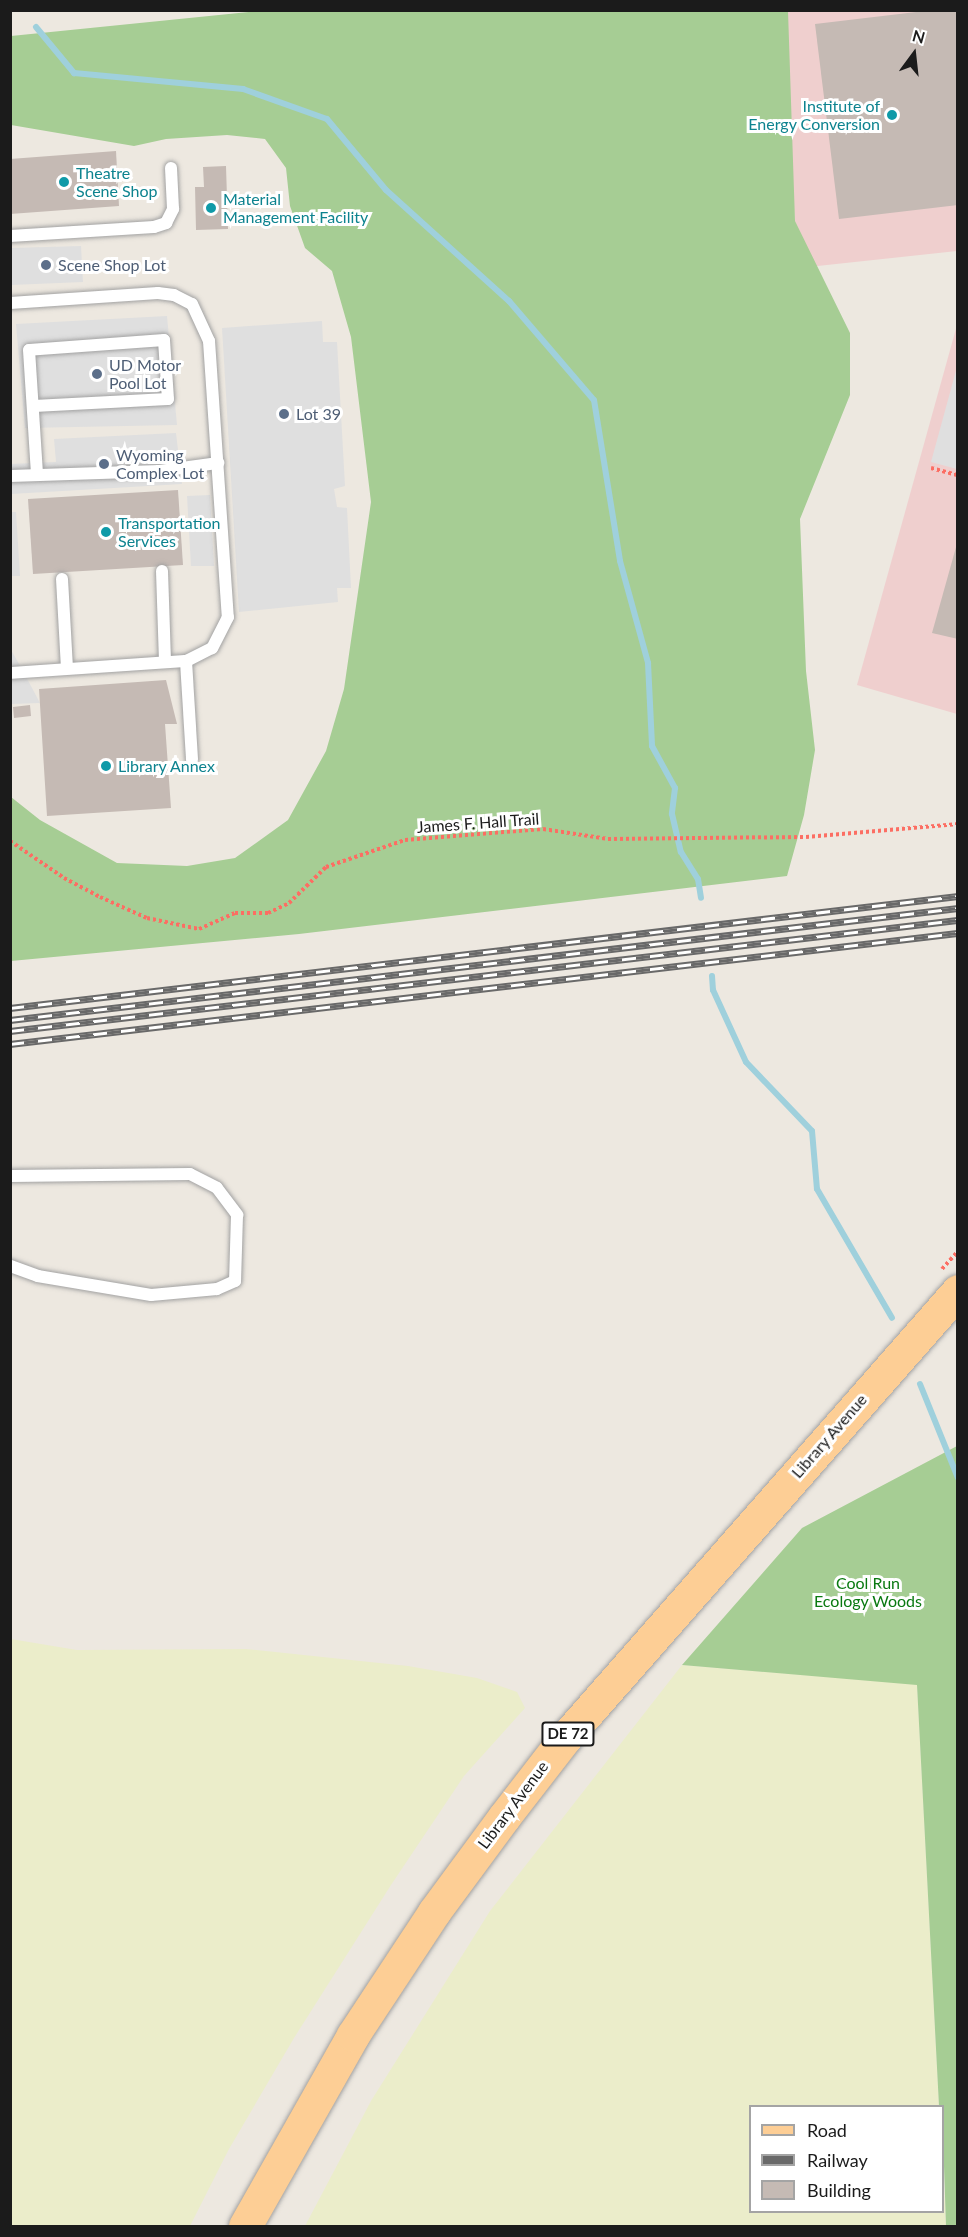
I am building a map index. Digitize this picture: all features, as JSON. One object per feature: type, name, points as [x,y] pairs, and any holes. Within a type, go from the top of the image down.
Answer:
[{"type":"main road","name":"Library Avenue","points":[[246,2226],[353,2035],[434,1912],[518,1799],[565,1738],[957,1291]]},
{"type":"lane","points":[[10,236],[154,227],[166,223],[173,209],[171,168]]},
{"type":"lane","points":[[10,303],[158,293],[174,295],[192,304],[209,341],[228,617],[212,648],[186,661],[10,673]]},
{"type":"lane","points":[[34,406],[168,399],[164,340],[29,350],[37,475]]},
{"type":"lane","points":[[10,476],[160,471],[218,463]]},
{"type":"lane","points":[[162,571],[165,661]]},
{"type":"lane","points":[[62,579],[67,668]]},
{"type":"lane","points":[[186,661],[192,760]]},
{"type":"lane","points":[[10,1176],[190,1174],[217,1188],[237,1215],[235,1281],[217,1289],[151,1295],[38,1276],[10,1266]]},
{"type":"path","points":[[931,468],[957,475]]},
{"type":"path","name":"James F. Hall Trail","points":[[10,841],[64,878],[100,897],[147,918],[199,929],[235,913],[268,913],[289,903],[326,867],[405,840],[543,830],[608,839],[806,837],[957,824]]},
{"type":"shaded area","name":"Institute of Energy Conversion","points":[[777,11],[957,11],[957,251],[799,268]]},
{"type":"shaded area","name":"Scene Shop Lot","points":[[81,246],[83,282],[11,285],[11,248]]},
{"type":"shaded area","name":"UD Motor Pool Lot","points":[[167,316],[177,425],[25,428],[16,324]]},
{"type":"shaded area","name":"Lot 39","points":[[322,321],[323,342],[337,342],[345,486],[334,489],[337,507],[347,508],[351,588],[337,588],[338,602],[239,612],[222,328]]},
{"type":"shaded area","points":[[957,325],[957,714],[857,685]]},
{"type":"shaded area","points":[[957,367],[957,469],[931,462]]},
{"type":"shaded area","name":"Wyoming Complex Lot","points":[[176,433],[182,484],[11,494],[11,464],[56,462],[54,439]]},
{"type":"shaded area","name":"Wyoming Complex Lot","points":[[210,495],[214,566],[191,566],[187,496]]},
{"type":"shaded area","points":[[10,512],[16,512],[20,576],[11,576]]},
{"type":"shaded area","points":[[10,648],[23,671],[40,703],[11,704]]},
{"type":"green space","points":[[269,10],[788,11],[795,221],[850,333],[850,395],[800,519],[806,671],[815,750],[804,815],[787,876],[299,934],[11,961],[11,797],[40,820],[117,863],[187,866],[235,858],[288,820],[326,751],[344,689],[371,502],[351,337],[332,271],[305,248],[290,206],[286,168],[265,139],[227,135],[166,139],[134,146],[11,125],[11,36]]},
{"type":"green space","name":"Cool Run Ecology Woods","points":[[957,1446],[958,2226],[946,2226],[944,2105],[939,2105],[917,1685],[682,1665],[802,1528]]},
{"type":"green space","points":[[11,1639],[77,1650],[246,1649],[408,1666],[477,1678],[517,1692],[525,1708],[464,1776],[391,1885],[294,2038],[229,2149],[190,2226],[11,2226]]},
{"type":"green space","points":[[682,1665],[917,1684],[939,2105],[749,2105],[749,2213],[944,2213],[944,2188],[946,2226],[305,2226],[371,2101],[490,1911]]},
{"type":"building","name":"Institute of Energy Conversion","points":[[933,10],[958,10],[958,205],[839,219],[815,24]]},
{"type":"building","name":"Theatre Scene Shop","points":[[116,151],[119,206],[10,214],[10,159]]},
{"type":"building","name":"Material Management Facility","points":[[226,166],[228,229],[196,230],[195,187],[204,187],[203,167]]},
{"type":"building","name":"Transportation Services","points":[[178,490],[183,565],[33,574],[28,499]]},
{"type":"building","points":[[958,540],[958,639],[932,633]]},
{"type":"building","name":"Library Annex","points":[[166,680],[177,724],[165,724],[171,808],[47,816],[39,689]]},
{"type":"building","points":[[30,705],[31,716],[14,718],[13,707]]},
{"type":"waterway","points":[[36,27],[74,73],[243,89],[327,119],[386,190],[509,301],[594,400],[620,561],[648,663],[652,746],[675,788],[672,814],[681,852],[698,879],[701,898]]},
{"type":"waterway","points":[[712,976],[713,990],[746,1062],[812,1131],[817,1189],[892,1318]]},
{"type":"waterway","points":[[920,1384],[958,1478]]},
{"type":"railway","points":[[10,1008],[958,896]]},
{"type":"railway","points":[[10,1020],[958,908]]},
{"type":"railway","points":[[10,1031],[958,920]]},
{"type":"railway","points":[[10,1044],[958,933]]},
{"type":"place","name":"Institute of Energy Conversion","points":[[892,115]]},
{"type":"place","name":"Theatre Scene Shop","points":[[64,182]]},
{"type":"place","name":"Material Management Facility","points":[[211,208]]},
{"type":"place","name":"Scene Shop Lot","points":[[46,265]]},
{"type":"place","name":"UD Motor Pool Lot","points":[[97,374]]},
{"type":"place","name":"Lot 39","points":[[284,414]]},
{"type":"place","name":"Wyoming Complex Lot","points":[[104,464]]},
{"type":"place","name":"Transportation Services","points":[[106,532]]},
{"type":"place","name":"Library Annex","points":[[106,766]]}]
